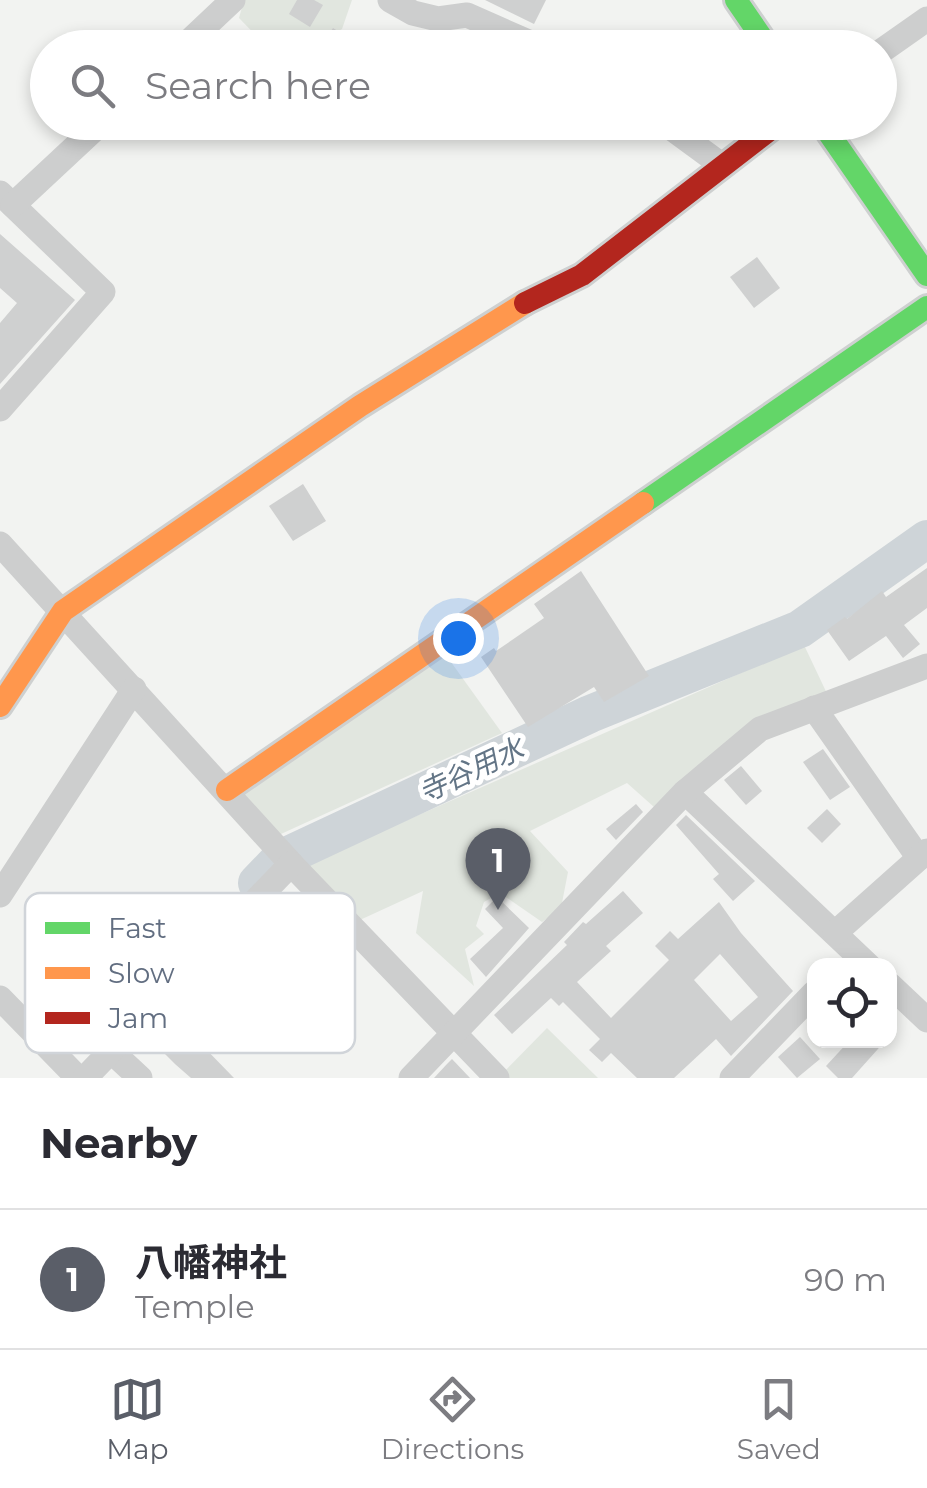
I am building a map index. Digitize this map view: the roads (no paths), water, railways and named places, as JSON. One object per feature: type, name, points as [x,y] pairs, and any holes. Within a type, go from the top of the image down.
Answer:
[{"type":"street","points":[[201,30],[233,0]]},
{"type":"street","points":[[390,0],[438,19],[468,15],[502,30]]},
{"type":"street","points":[[736,0],[757,30]]},
{"type":"street","points":[[897,40],[927,18]]},
{"type":"street","points":[[0,408],[103,292],[6,199],[80,140]]},
{"type":"street","points":[[688,140],[723,166]]},
{"type":"street","points":[[0,706],[62,611],[360,406],[506,313],[582,276],[757,140]]},
{"type":"street","points":[[833,140],[927,275]]},
{"type":"street","points":[[226,790],[927,306]]},
{"type":"street","points":[[0,544],[318,893]]},
{"type":"street","points":[[410,1078],[685,792],[760,728],[927,666]]},
{"type":"street","points":[[0,894],[134,689]]},
{"type":"street","points":[[814,708],[923,854],[834,934]]},
{"type":"street","points":[[685,792],[834,934],[853,958]]},
{"type":"street","points":[[263,893],[291,864]]},
{"type":"street","points":[[355,932],[497,1078]]},
{"type":"street","points":[[897,992],[927,1020]]},
{"type":"street","points":[[0,998],[25,1024]]},
{"type":"street","points":[[732,1078],[807,1001]]},
{"type":"street","points":[[54,1053],[78,1078]]},
{"type":"street","points":[[85,1078],[109,1053]]},
{"type":"street","points":[[115,1053],[140,1078]]},
{"type":"waterway","name":"寺谷用水","points":[[257,883],[280,859],[590,714],[800,629],[927,539]]},
{"type":"place","name":"八幡神社","points":[[498,910]]}]
